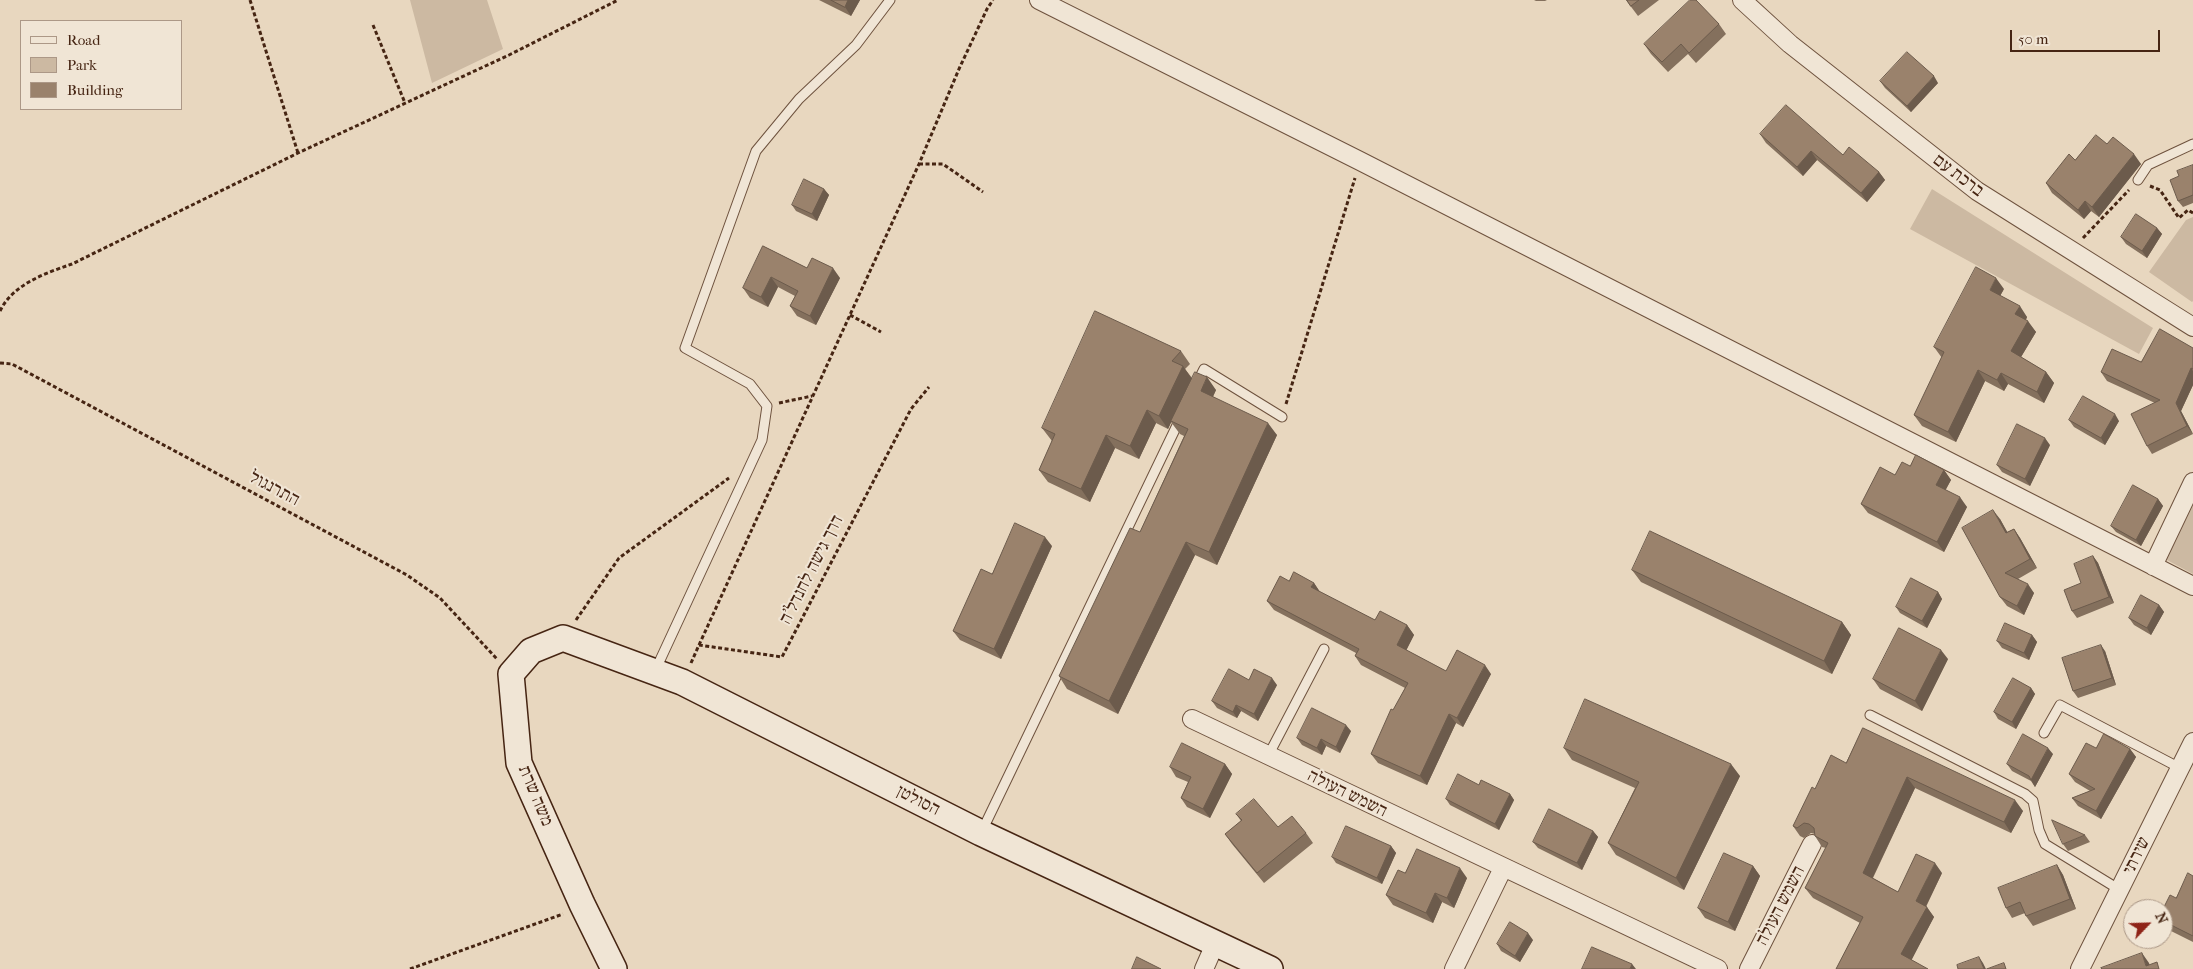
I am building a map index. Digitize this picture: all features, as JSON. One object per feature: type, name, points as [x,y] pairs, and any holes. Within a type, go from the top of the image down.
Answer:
[{"type":"street","points":[[1039,0],[1360,161],[2193,586]]},
{"type":"street","name":"ברכת עם","points":[[1742,0],[1790,44],[1977,191],[2193,327]]},
{"type":"street","points":[[2153,566],[2193,482]]},
{"type":"street","points":[[511,674],[531,651],[563,638]]},
{"type":"street","name":"הסולטן","points":[[563,638],[682,682],[981,833],[1270,969]]},
{"type":"street","name":"משה שרת","points":[[511,674],[519,763],[614,969]]},
{"type":"street","name":"השמש העולה","points":[[1192,719],[1718,969]]},
{"type":"street","name":"שירתי","points":[[2080,969],[2193,742]]},
{"type":"street","name":"השמש העולה","points":[[1749,969],[1812,844]]},
{"type":"street","points":[[1454,969],[1503,868]]},
{"type":"street","points":[[1204,969],[1215,944]]},
{"type":"lane","points":[[654,672],[762,440],[766,406],[750,384],[685,348],[756,151],[799,99],[856,45],[890,0]]},
{"type":"lane","points":[[2138,180],[2148,164],[2193,144]]},
{"type":"lane","points":[[1191,396],[1204,369],[1282,417]]},
{"type":"lane","points":[[981,833],[1182,413]]},
{"type":"lane","points":[[1268,756],[1324,649]]},
{"type":"lane","points":[[2044,733],[2060,705],[2180,768]]},
{"type":"lane","points":[[1870,715],[2025,794],[2033,801],[2039,830],[2045,844],[2120,890]]},
{"type":"path","points":[[250,0],[298,153]]},
{"type":"path","points":[[0,311],[15,292],[34,279],[72,264],[298,153],[509,55],[618,0]]},
{"type":"path","points":[[682,682],[919,164],[959,68],[993,0]]},
{"type":"path","points":[[374,25],[405,103]]},
{"type":"path","points":[[1282,417],[1360,161]]},
{"type":"path","points":[[919,164],[943,164],[983,192]]},
{"type":"path","points":[[2070,250],[2103,220],[2138,180],[2160,190],[2179,218],[2188,210],[2193,213]]},
{"type":"path","points":[[850,315],[881,332]]},
{"type":"path","name":"התרנגול","points":[[0,363],[12,364],[408,575],[440,598],[511,674]]},
{"type":"path","name":"דרך גישה לחנדל'ה","points":[[698,645],[782,657],[911,409],[929,387]]},
{"type":"path","points":[[766,406],[812,396]]},
{"type":"path","points":[[563,638],[618,558],[753,460]]},
{"type":"path","points":[[410,969],[570,912],[590,920]]},
{"type":"green space","points":[[410,0],[487,0],[503,49],[432,83]]},
{"type":"green space","points":[[1932,189],[2153,328],[2139,354],[1910,229]]},
{"type":"green space","points":[[2193,217],[2192,302],[2149,272],[2186,220]]},
{"type":"green space","points":[[2193,505],[2193,574],[2165,559]]},
{"type":"building","points":[[831,0],[848,0],[845,7]]},
{"type":"building","points":[[1627,0],[1639,0],[1631,6]]},
{"type":"building","points":[[1690,0],[1696,0],[1719,24],[1689,53],[1681,44],[1662,62],[1644,44]]},
{"type":"building","points":[[1907,52],[1934,76],[1907,106],[1880,81]]},
{"type":"building","points":[[1786,105],[1843,155],[1849,147],[1879,172],[1861,193],[1811,151],[1797,167],[1760,134]]},
{"type":"building","points":[[2096,135],[2107,144],[2113,137],[2134,154],[2092,207],[2085,201],[2078,210],[2046,183],[2069,154],[2075,160]]},
{"type":"building","points":[[2193,165],[2193,195],[2178,201],[2170,180],[2179,176],[2177,171]]},
{"type":"building","points":[[804,179],[824,189],[812,214],[792,205]]},
{"type":"building","points":[[2136,214],[2157,228],[2142,251],[2121,237]]},
{"type":"building","points":[[763,246],[807,268],[812,258],[833,268],[810,316],[790,306],[798,291],[771,277],[761,297],[743,288]]},
{"type":"building","points":[[1976,267],[1996,278],[1990,290],[2020,306],[2015,314],[2028,321],[2011,351],[2046,372],[2037,392],[2001,373],[1997,380],[1978,370],[1948,432],[1914,415],[1944,352],[1934,347]]},
{"type":"building","points":[[1095,311],[1181,351],[1172,361],[1183,366],[1159,416],[1147,410],[1130,446],[1106,435],[1081,489],[1039,470],[1055,434],[1042,428]]},
{"type":"building","points":[[2160,329],[2193,348],[2193,369],[2191,368],[2176,403],[2187,426],[2147,446],[2131,414],[2160,400],[2101,372],[2112,349],[2141,362]]},
{"type":"building","points":[[1195,372],[1207,377],[1201,391],[1268,423],[1209,552],[1186,542],[1109,701],[1059,676],[1130,528],[1140,532],[1188,429],[1171,421]]},
{"type":"building","points":[[2083,396],[2115,414],[2101,438],[2069,420]]},
{"type":"building","points":[[2017,424],[2045,438],[2025,479],[1997,465]]},
{"type":"building","points":[[1916,455],[1944,470],[1936,485],[1960,497],[1937,542],[1861,504],[1880,467],[1895,475],[1902,462],[1910,466]]},
{"type":"building","points":[[2133,485],[2158,499],[2136,540],[2111,526]]},
{"type":"building","points":[[1993,510],[2006,533],[2014,529],[2030,559],[2005,573],[2028,584],[2017,606],[2000,597],[1962,528]]},
{"type":"building","points":[[1015,523],[1045,537],[994,649],[953,631],[981,569],[992,574]]},
{"type":"building","points":[[1650,531],[1842,622],[1824,661],[1632,570]]},
{"type":"building","points":[[2093,556],[2109,597],[2072,611],[2064,590],[2081,583],[2074,564]]},
{"type":"building","points":[[1294,572],[1314,583],[1311,587],[1375,620],[1380,611],[1407,625],[1397,645],[1446,671],[1457,650],[1485,665],[1457,718],[1449,714],[1420,776],[1371,754],[1391,709],[1393,710],[1408,683],[1355,656],[1359,649],[1267,601],[1280,576],[1289,581]]},
{"type":"building","points":[[1911,578],[1938,592],[1922,621],[1896,607]]},
{"type":"building","points":[[2141,595],[2159,605],[2147,628],[2129,618]]},
{"type":"building","points":[[2005,623],[2032,635],[2024,653],[1997,641]]},
{"type":"building","points":[[1899,628],[1941,650],[1915,701],[1873,679]]},
{"type":"building","points":[[2101,645],[2112,678],[2073,691],[2062,658]]},
{"type":"building","points":[[1229,669],[1249,680],[1254,669],[1272,678],[1254,714],[1236,705],[1233,712],[1212,701]]},
{"type":"building","points":[[2013,678],[2031,688],[2012,722],[1994,712]]},
{"type":"building","points":[[1585,699],[1731,764],[1676,878],[1608,843],[1639,782],[1564,748]]},
{"type":"building","points":[[1312,708],[1346,725],[1336,747],[1321,739],[1317,748],[1297,738]]},
{"type":"building","points":[[1863,728],[2015,800],[2004,822],[1907,777],[1863,873],[1898,892],[1916,854],[1935,863],[1916,901],[1927,907],[1901,954],[1928,969],[1836,969],[1863,917],[1805,888],[1828,843],[1815,836],[1814,828],[1809,824],[1804,823],[1797,828],[1793,826],[1812,787],[1815,789],[1831,755],[1846,763]]},
{"type":"building","points":[[2023,734],[2048,748],[2031,780],[2029,776],[2007,764]]},
{"type":"building","points":[[2104,734],[2130,749],[2096,811],[2072,798],[2095,789],[2069,774],[2086,743],[2096,748]]},
{"type":"building","points":[[1182,743],[1225,764],[1203,809],[1181,798],[1191,777],[1170,767]]},
{"type":"building","points":[[1458,774],[1479,785],[1481,780],[1510,794],[1495,824],[1446,799]]},
{"type":"building","points":[[1254,799],[1278,827],[1292,816],[1306,833],[1257,873],[1225,834],[1242,820],[1236,814]]},
{"type":"building","points":[[1549,809],[1593,831],[1577,863],[1533,842]]},
{"type":"building","points":[[2052,820],[2085,835],[2063,844]]},
{"type":"building","points":[[1346,826],[1391,846],[1377,878],[1332,857]]},
{"type":"building","points":[[1417,849],[1460,868],[1447,898],[1435,893],[1426,913],[1386,895],[1398,870],[1405,873]]},
{"type":"building","points":[[1724,853],[1753,866],[1728,922],[1698,908]]},
{"type":"building","points":[[2057,865],[2070,899],[2026,916],[2020,902],[2006,908],[1998,888]]},
{"type":"building","points":[[2188,873],[2193,876],[2193,936],[2173,926],[2173,899],[2168,899],[2170,895],[2176,898]]},
{"type":"building","points":[[1510,922],[1528,933],[1515,956],[1497,944]]},
{"type":"building","points":[[1592,947],[1632,964],[1630,969],[1582,969]]},
{"type":"building","points":[[2142,953],[2146,966],[2157,962],[2159,969],[2101,968]]},
{"type":"building","points":[[1137,957],[1161,969],[1132,969]]},
{"type":"building","points":[[1979,957],[1984,969],[1958,969],[1957,965]]},
{"type":"building","points":[[2004,963],[2006,969],[1987,969]]}]
